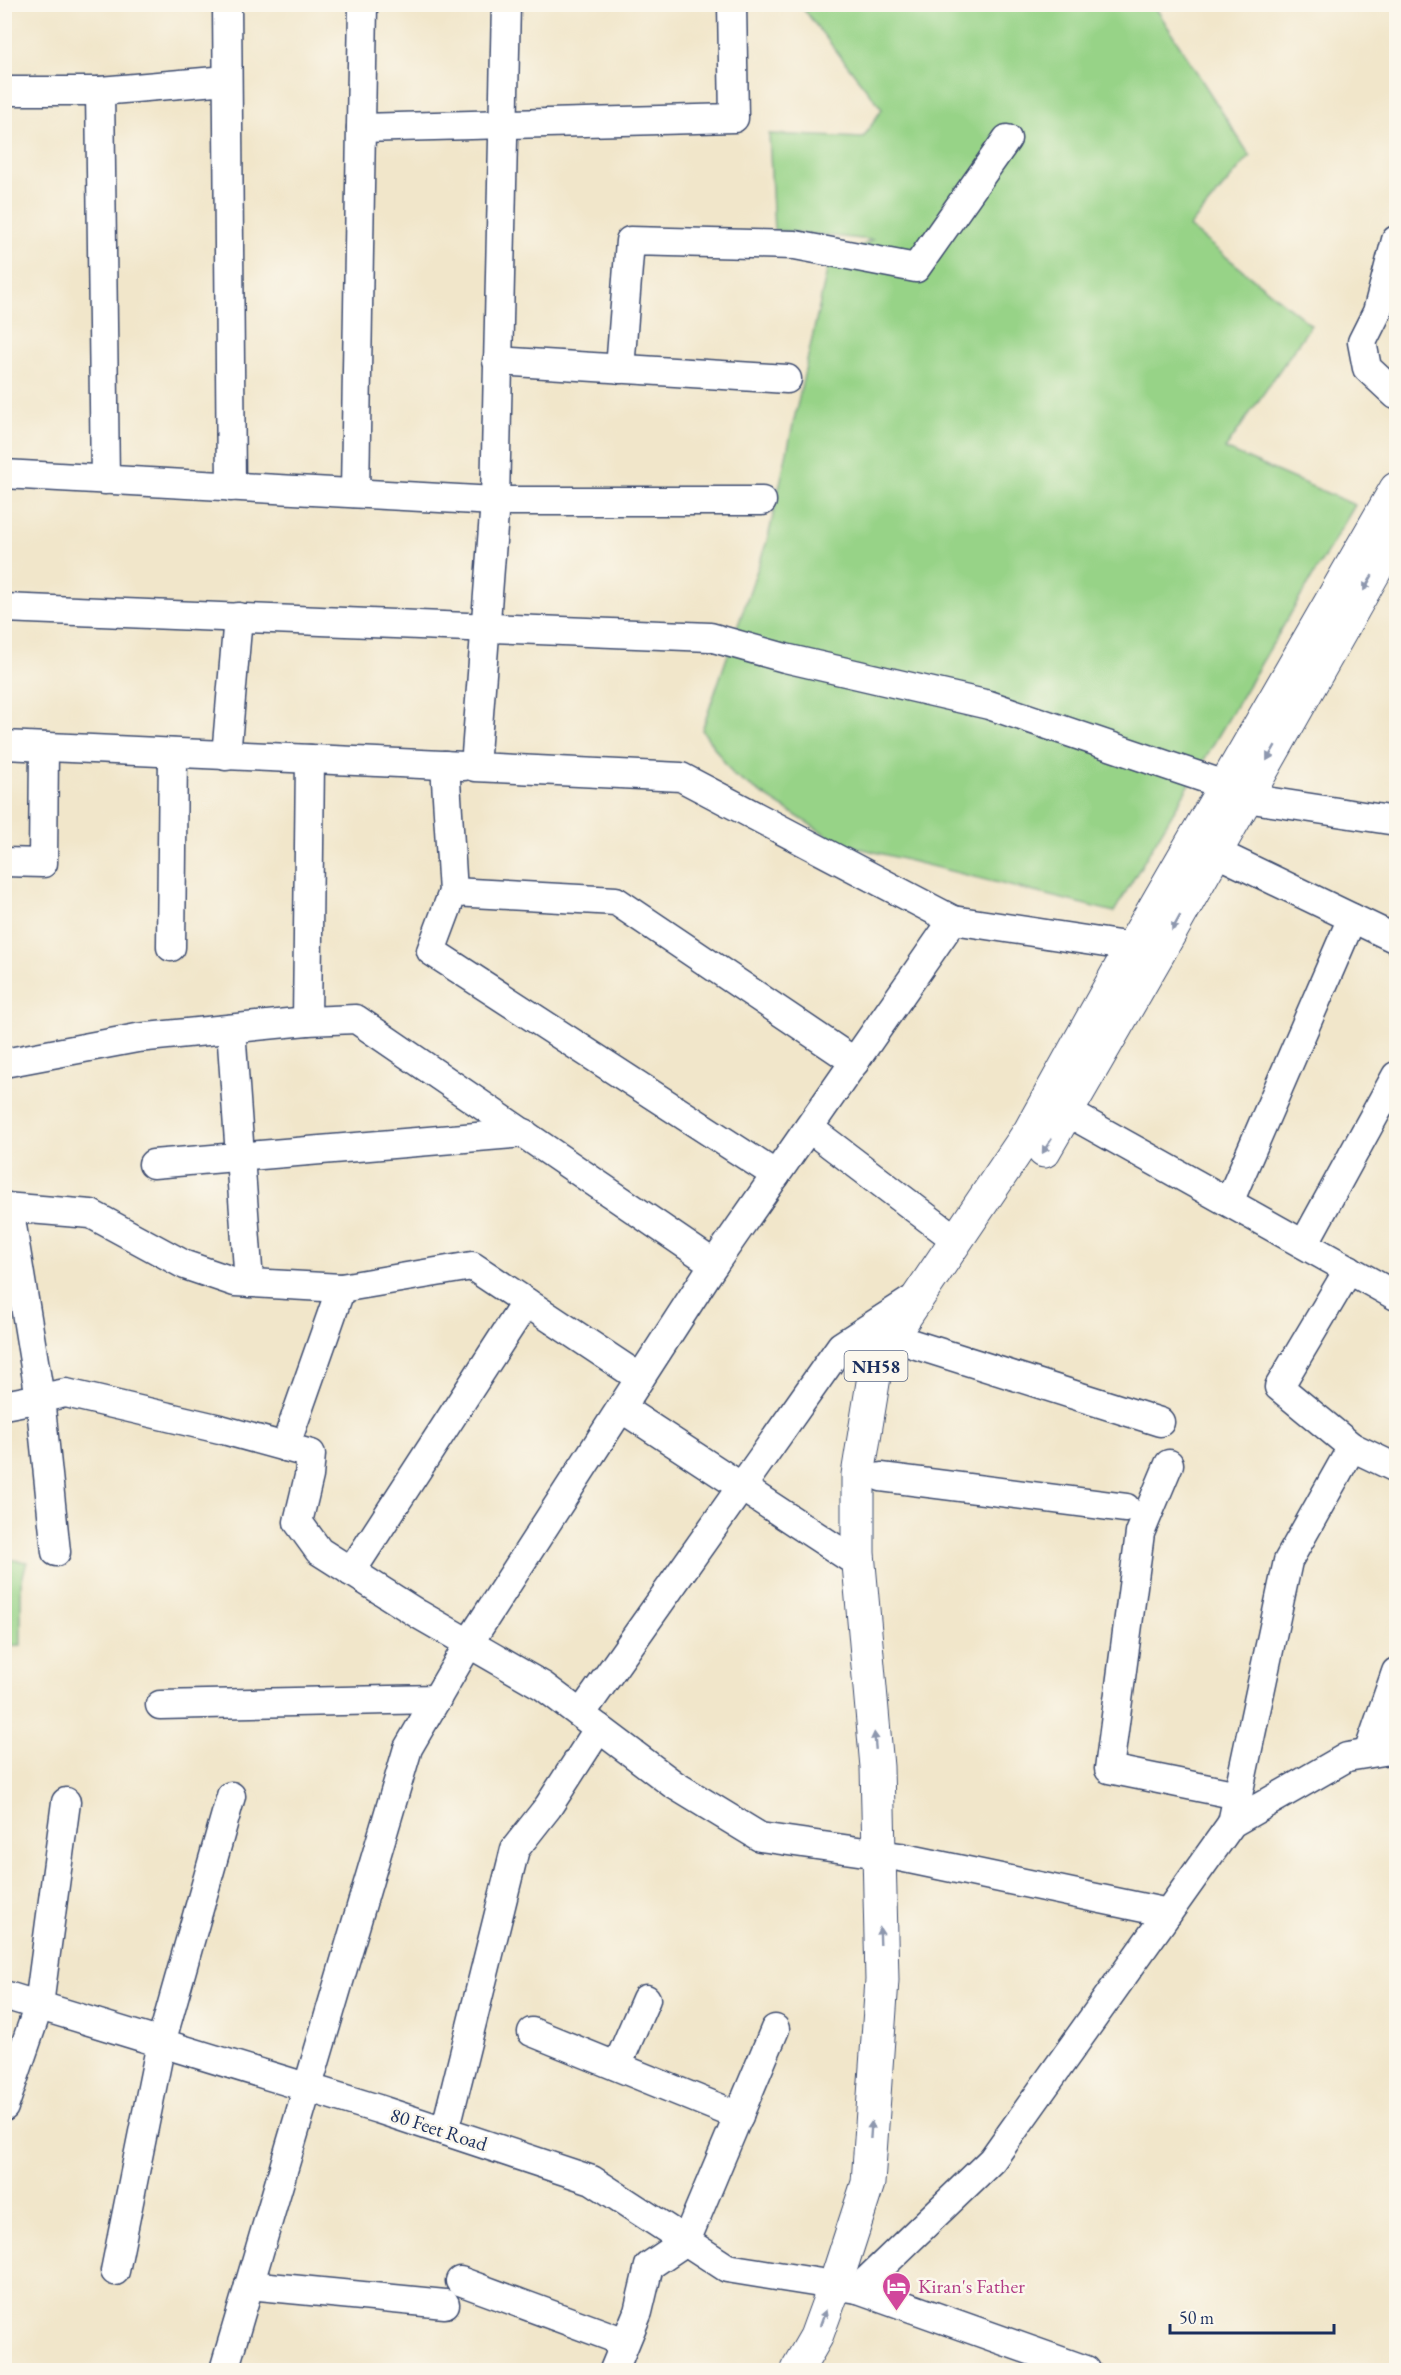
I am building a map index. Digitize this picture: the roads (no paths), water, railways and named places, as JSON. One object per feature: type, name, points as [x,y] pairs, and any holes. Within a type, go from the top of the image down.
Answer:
[{"type":"highway","name":"NH58","points":[[889,1855],[877,1767],[859,1564],[858,1475],[877,1358],[915,1298],[1030,1131],[1142,954],[1235,791],[1396,489]]},
{"type":"highway","name":"NH58","points":[[824,2370],[837,2347],[868,2183],[889,1855],[900,1766],[881,1552],[881,1477],[899,1366],[1049,1143],[1067,1112],[1142,954],[1215,852],[1235,791],[1396,534]]},
{"type":"highway","name":"NH58","points":[[798,2370],[847,2287]]},
{"type":"street","points":[[226,4],[231,487]]},
{"type":"street","points":[[355,493],[363,4]]},
{"type":"street","points":[[475,767],[495,501],[506,4]]},
{"type":"street","points":[[361,128],[734,118],[732,4]]},
{"type":"street","points":[[4,91],[100,92],[227,80]]},
{"type":"street","points":[[100,92],[105,480]]},
{"type":"street","points":[[620,369],[630,241],[795,245],[916,268],[1007,139]]},
{"type":"street","points":[[1395,247],[1377,312],[1362,342],[1367,368],[1396,395]]},
{"type":"street","points":[[497,361],[787,379]]},
{"type":"street","points":[[4,474],[495,501],[762,501]]},
{"type":"street","points":[[4,608],[710,637],[785,658],[989,705],[1235,791],[1396,821]]},
{"type":"street","points":[[225,756],[238,618]]},
{"type":"street","points":[[4,745],[681,777],[953,920],[1142,954]]},
{"type":"street","points":[[4,862],[43,863],[46,747]]},
{"type":"street","points":[[46,747],[49,867]]},
{"type":"street","points":[[171,946],[173,753]]},
{"type":"street","points":[[307,1021],[310,759]]},
{"type":"street","points":[[445,765],[453,892],[431,951],[776,1175]]},
{"type":"street","points":[[1215,852],[1396,939]]},
{"type":"street","points":[[453,892],[615,901],[855,1062]]},
{"type":"street","points":[[1229,1202],[1352,918]]},
{"type":"street","points":[[224,2370],[408,1748],[469,1643],[714,1264],[953,920]]},
{"type":"street","points":[[4,1064],[137,1038],[307,1021],[356,1019],[714,1264]]},
{"type":"street","points":[[231,1029],[242,1157],[249,1283]]},
{"type":"street","points":[[1304,1244],[1396,1076]]},
{"type":"street","points":[[1067,1112],[1396,1296]]},
{"type":"street","points":[[808,1128],[956,1239]]},
{"type":"street","points":[[153,1164],[524,1133]]},
{"type":"street","points":[[56,1552],[40,1398],[7,1207],[90,1215],[185,1265],[235,1282],[341,1288],[472,1266],[640,1378]]},
{"type":"street","points":[[1349,1269],[1279,1387],[1352,1447],[1396,1468]]},
{"type":"street","points":[[285,1447],[341,1288]]},
{"type":"street","points":[[445,2131],[514,1849],[548,1807],[590,1721],[741,1488],[841,1346],[915,1298]]},
{"type":"street","points":[[351,1572],[526,1302]]},
{"type":"street","points":[[913,1344],[1160,1422]]},
{"type":"street","points":[[4,1405],[66,1393],[220,1429],[311,1454],[309,1476],[298,1522],[319,1551],[543,1686],[673,1784],[760,1837],[889,1855],[1168,1913]]},
{"type":"street","points":[[621,1408],[859,1564]]},
{"type":"street","points":[[847,2287],[992,2160],[1232,1823],[1288,1561],[1352,1447]]},
{"type":"street","points":[[1169,1464],[1140,1533],[1109,1769],[1238,1795]]},
{"type":"street","points":[[881,1477],[1126,1508]]},
{"type":"street","points":[[1368,1753],[1396,1672]]},
{"type":"street","points":[[160,1705],[437,1699]]},
{"type":"street","points":[[1232,1823],[1347,1757],[1396,1749]]},
{"type":"street","points":[[116,2271],[161,2043],[231,1796]]},
{"type":"street","points":[[4,2107],[39,2005],[66,1802]]},
{"type":"street","name":"80 Feet Road","points":[[4,1995],[445,2131],[592,2180],[727,2268],[847,2287],[1072,2368]]},
{"type":"street","points":[[617,2066],[646,1999]]},
{"type":"street","points":[[614,2370],[638,2312],[650,2266],[686,2241],[775,2029]]},
{"type":"street","points":[[532,2032],[739,2116]]},
{"type":"street","points":[[249,2285],[452,2292],[626,2342]]},
{"type":"place","name":"Kiran's Father","points":[[897,2312]]}]
